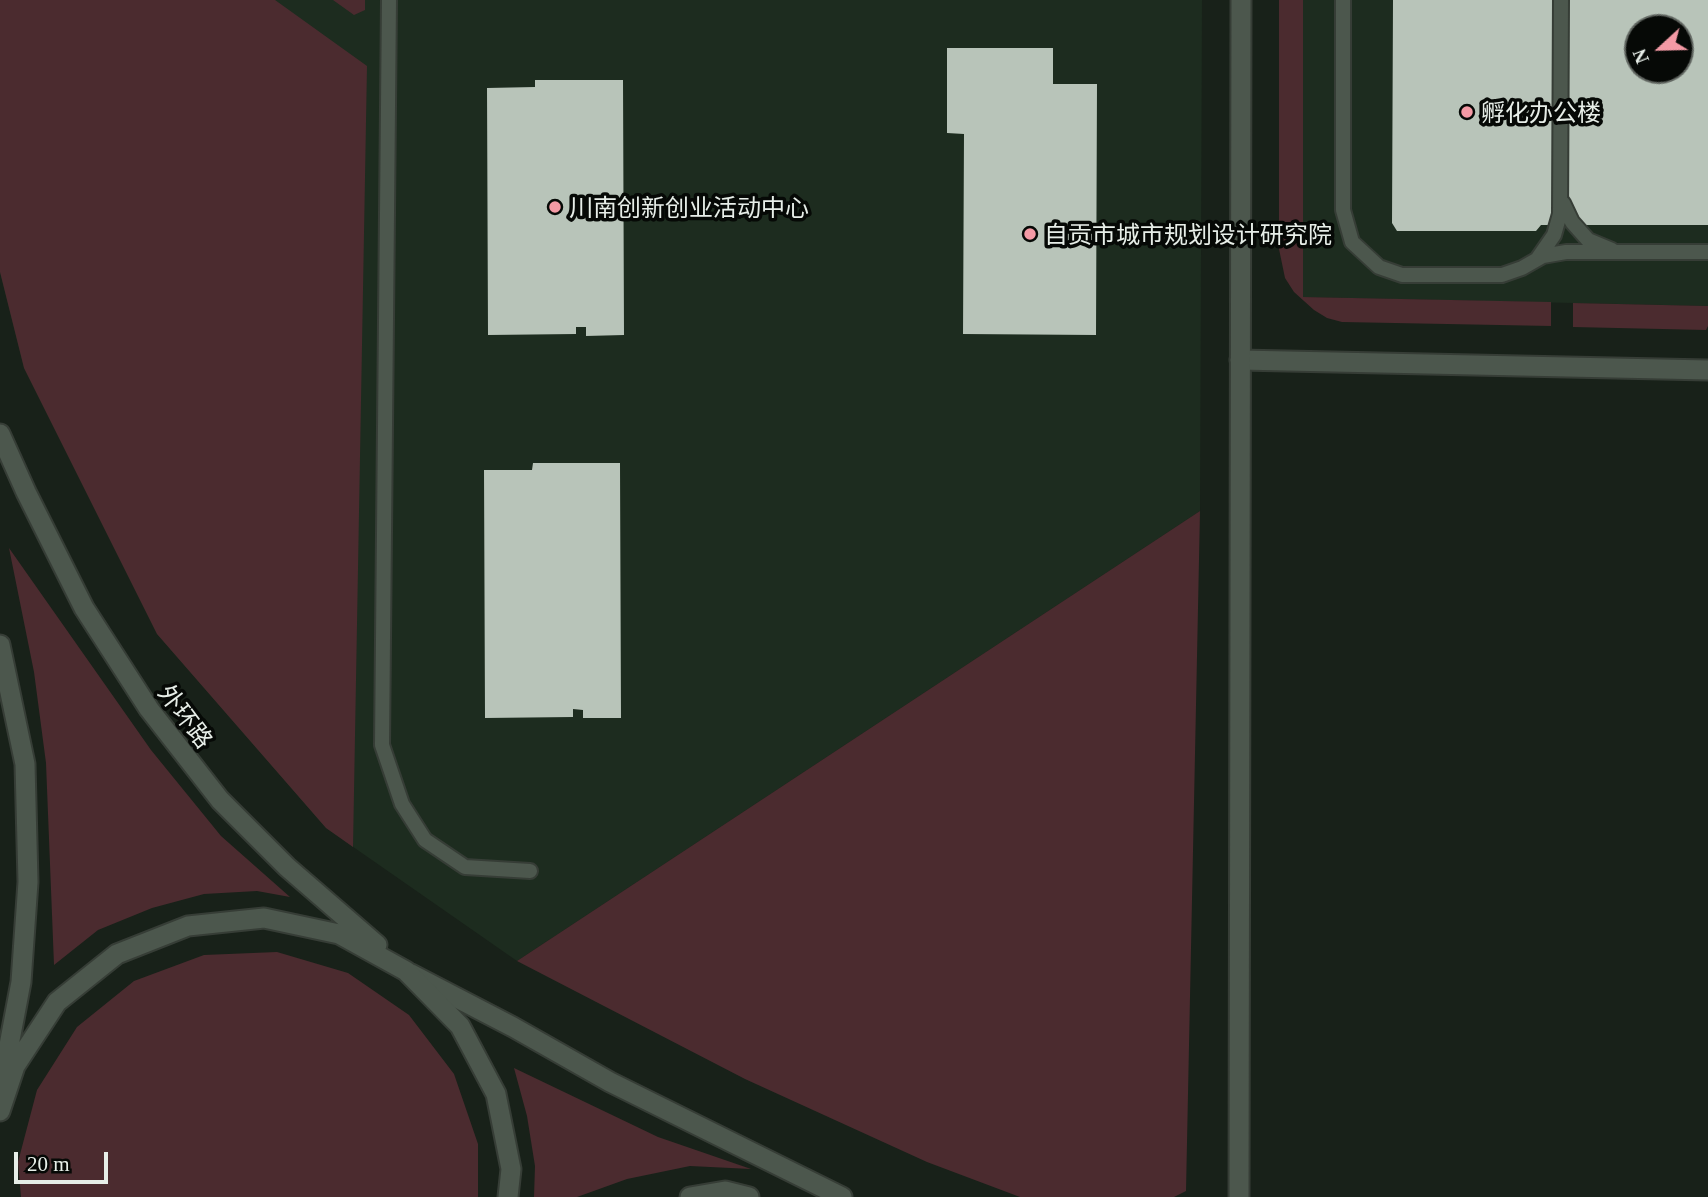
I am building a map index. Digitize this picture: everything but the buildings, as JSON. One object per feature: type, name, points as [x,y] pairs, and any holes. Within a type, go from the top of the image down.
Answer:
[{"type":"street","points":[[1239,1197],[1241,0]]},
{"type":"street","points":[[1240,360],[1708,370]]},
{"type":"street","name":"外环路","points":[[0,434],[84,608],[149,709],[220,800],[287,867],[406,971]]},
{"type":"street","points":[[0,645],[25,764],[29,882],[21,982],[0,1094]]},
{"type":"street","points":[[0,1111],[15,1066],[57,1002],[117,954],[188,926],[264,918],[339,934],[610,1082],[842,1197]]},
{"type":"street","points":[[406,971],[460,1026],[496,1094],[511,1169],[508,1197]]},
{"type":"street","points":[[690,1197],[725,1191],[749,1197]]},
{"type":"lane","points":[[389,0],[382,745],[402,804],[425,840],[465,867],[530,871]]},
{"type":"lane","points":[[1342,0],[1342,210],[1352,242],[1379,267],[1402,275],[1502,275],[1552,254],[1566,252],[1708,252]]},
{"type":"lane","points":[[1534,261],[1555,235],[1560,214],[1561,0]]},
{"type":"lane","points":[[1561,193],[1572,222],[1588,240],[1623,252]]},
{"type":"shaded area","points":[[0,0],[1202,0],[1200,511],[517,961],[326,828],[157,634],[24,368],[0,272]]},
{"type":"shaded area","points":[[0,0],[275,0],[367,66],[353,847],[326,828],[157,634],[24,368],[0,272]]},
{"type":"shaded area","points":[[333,0],[365,0],[365,10],[354,15]]},
{"type":"shaded area","points":[[1279,0],[1303,0],[1303,297],[1551,302],[1551,326],[1342,322],[1327,318],[1314,310],[1294,292],[1285,278],[1279,249]]},
{"type":"shaded area","points":[[1303,0],[1708,0],[1708,306],[1303,297]]},
{"type":"shaded area","points":[[1573,303],[1708,306],[1708,326],[1706,330],[1573,327]]},
{"type":"shaded area","points":[[1200,511],[1186,1191],[1174,1197],[1020,1197],[927,1162],[745,1079],[517,961]]},
{"type":"shaded area","points":[[9,548],[151,750],[221,836],[290,897],[257,891],[204,894],[152,908],[98,930],[54,965],[46,763],[34,672]]},
{"type":"shaded area","points":[[277,952],[348,973],[409,1015],[454,1074],[478,1144],[478,1197],[21,1197],[18,1162],[37,1090],[77,1027],[134,981],[204,955]]},
{"type":"shaded area","points":[[514,1068],[658,1137],[751,1169],[690,1166],[627,1179],[577,1197],[534,1197],[535,1166],[527,1116]]},
{"type":"place","name":"孵化办公楼","points":[[1467,112]]},
{"type":"place","name":"川南创新创业活动中心","points":[[555,207]]},
{"type":"place","name":"自贡市城市规划设计研究院","points":[[1030,234]]}]
